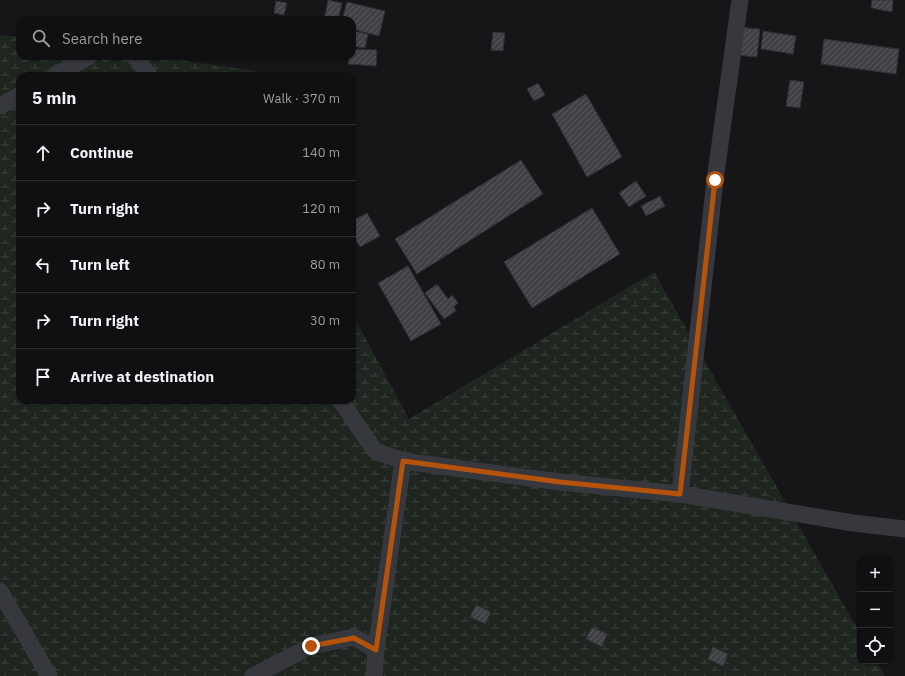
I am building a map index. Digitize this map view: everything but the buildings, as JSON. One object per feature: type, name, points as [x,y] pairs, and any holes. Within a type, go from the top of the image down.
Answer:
[{"type":"lane","points":[[680,494],[715,180],[740,0]]},
{"type":"lane","points":[[61,72],[83,60]]},
{"type":"lane","points":[[137,60],[147,72]]},
{"type":"lane","points":[[0,106],[16,97]]},
{"type":"lane","points":[[343,404],[375,451],[403,461],[560,482],[680,494],[853,523],[905,529]]},
{"type":"lane","points":[[374,676],[376,650],[403,461]]},
{"type":"lane","points":[[0,591],[49,676]]},
{"type":"lane","points":[[253,676],[311,646],[354,638],[376,650]]},
{"type":"green space","points":[[0,35],[16,37],[16,60],[179,60],[255,72],[16,72],[16,404],[356,404],[356,320],[409,419],[654,272],[857,628],[857,664],[878,664],[885,676],[0,676]]},
{"type":"route","points":[[311,646],[354,638],[376,650],[403,461],[560,482],[680,494],[715,180]]}]
